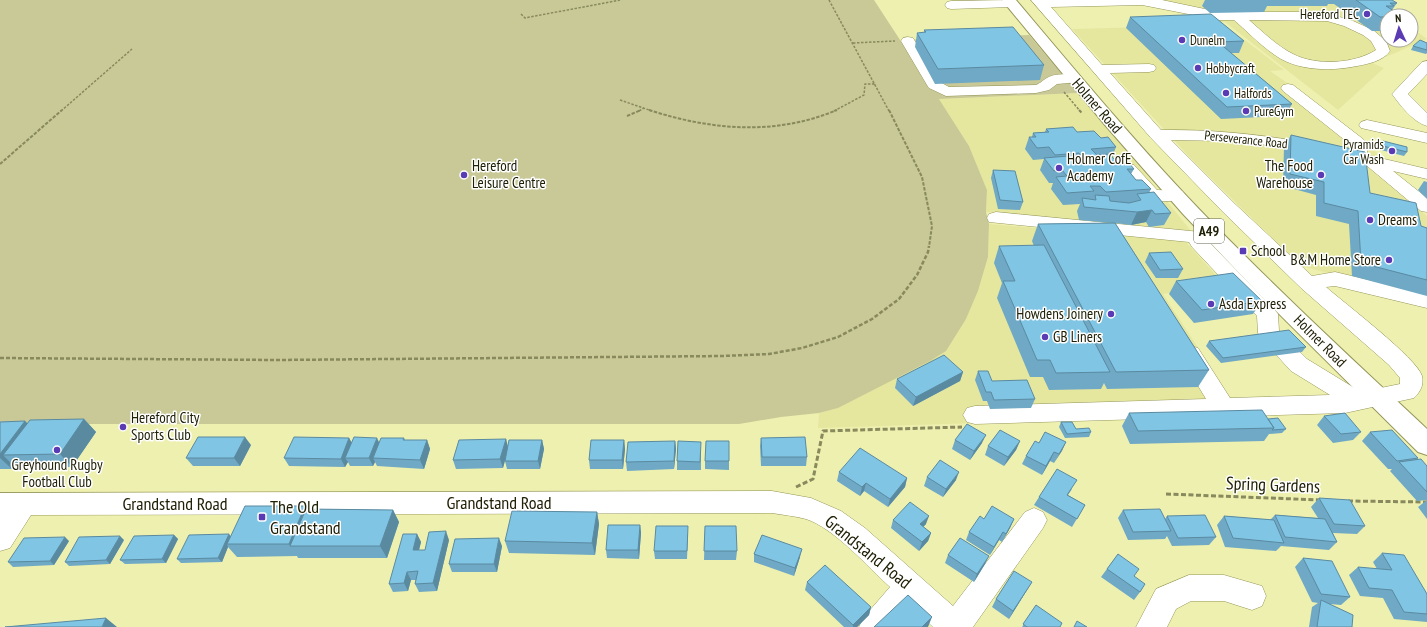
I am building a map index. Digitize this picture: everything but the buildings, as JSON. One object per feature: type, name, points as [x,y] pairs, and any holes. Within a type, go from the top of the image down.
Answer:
[{"type":"highway","name":"Holmer Road","points":[[1011,1],[1074,79],[1176,195],[1208,238],[1368,399],[1427,445]]},
{"type":"street","points":[[951,5],[1011,1]]},
{"type":"street","points":[[1038,2],[1212,2]]},
{"type":"street","points":[[974,415],[1345,404],[1406,392],[1411,387],[1411,376],[1397,359],[1308,283],[1229,208],[1158,134],[1038,2]]},
{"type":"street","points":[[1158,3],[1218,16],[1323,16],[1335,18],[1355,25],[1378,40],[1383,46],[1383,51],[1380,55],[1343,65],[1315,64],[1296,61],[1278,50],[1238,17]]},
{"type":"street","points":[[1250,27],[1355,25]]},
{"type":"street","points":[[908,41],[934,85],[946,92],[1036,89],[1044,87],[1053,80],[1074,79]]},
{"type":"street","points":[[1427,65],[1400,94],[1407,103],[1427,121]]},
{"type":"street","points":[[1099,69],[1149,68]]},
{"type":"street","points":[[1288,88],[1358,142],[1364,159],[1427,207]]},
{"type":"street","points":[[1367,125],[1427,138]]},
{"type":"street","points":[[1392,130],[1392,148]]},
{"type":"street","name":"Perseverance Road","points":[[1158,134],[1188,133],[1231,136],[1293,145],[1364,159],[1427,174]]},
{"type":"street","points":[[1128,169],[1152,195],[1176,195]]},
{"type":"street","points":[[996,218],[1208,238]]},
{"type":"street","points":[[1110,229],[1123,248]]},
{"type":"street","points":[[1208,238],[1199,243],[1267,314],[1269,333],[1299,365],[1368,399]]},
{"type":"street","points":[[1308,283],[1335,279],[1427,302]]},
{"type":"street","points":[[1182,341],[1223,407]]},
{"type":"street","name":"Grandstand Road","points":[[12,504],[772,502],[811,509],[832,519],[855,537],[955,627]]},
{"type":"street","points":[[0,538],[12,504]]},
{"type":"street","points":[[955,627],[1034,520]]},
{"type":"street","points":[[874,627],[910,586]]},
{"type":"street","points":[[1151,627],[1166,599],[1189,588],[1224,588],[1252,596]]},
{"type":"path","points":[[521,14],[525,18],[620,0]]},
{"type":"path","points":[[0,358],[277,360],[708,356],[769,354],[809,346],[838,337],[872,319],[899,299],[917,275],[928,252],[932,226],[922,177],[876,84],[829,0]]},
{"type":"path","points":[[854,43],[908,41]]},
{"type":"path","points":[[0,164],[132,49]]},
{"type":"path","points":[[1048,83],[1062,90],[1082,113]]},
{"type":"path","points":[[620,100],[692,122],[744,128],[771,128],[796,123],[847,106],[864,95],[865,84],[876,84]]},
{"type":"path","points":[[627,116],[644,108]]},
{"type":"path","name":"Spring Gardens","points":[[1166,494],[1328,500]]},
{"type":"path","points":[[1344,501],[1427,502]]},
{"type":"shaded area","name":"Hereford Leisure Centre","points":[[0,0],[874,0],[932,89],[904,40],[1029,35],[1078,93],[939,99],[969,146],[987,190],[986,212],[989,224],[988,257],[978,291],[966,319],[946,351],[930,361],[838,408],[819,413],[781,417],[739,424],[0,424]]},
{"type":"shaded area","points":[[1127,0],[1371,0],[1379,8],[1379,48],[1406,48],[1372,63],[1384,68],[1338,110],[1225,22],[1205,23],[1198,16]]},
{"type":"shaded area","points":[[1225,25],[1284,70],[1270,71],[1326,110],[1391,165],[1365,165],[1427,216],[1427,299],[1301,266],[1194,162],[1072,29]]},
{"type":"shaded area","points":[[1419,33],[1427,39],[1419,42]]},
{"type":"shaded area","name":"Holmer CofE Academy","points":[[1078,93],[1191,231],[986,212],[987,190],[969,146],[939,99]]},
{"type":"shaded area","points":[[989,224],[1185,241],[1224,284],[1163,294],[1242,415],[818,428],[819,413],[838,408],[966,319],[978,291],[988,257]]},
{"type":"place","name":"Hereford TEC","points":[[1367,14]]},
{"type":"place","name":"Dunelm","points":[[1182,40]]},
{"type":"place","name":"Hobbycraft","points":[[1198,68]]},
{"type":"place","name":"Halfords","points":[[1226,93]]},
{"type":"place","name":"PureGym","points":[[1246,111]]},
{"type":"place","name":"Pyramids Car Wash","points":[[1392,151]]},
{"type":"place","name":"Holmer CofE Academy","points":[[1059,168]]},
{"type":"place","name":"Hereford Leisure Centre","points":[[464,175]]},
{"type":"place","name":"The Food Warehouse","points":[[1321,175]]},
{"type":"place","name":"Dreams","points":[[1370,220]]},
{"type":"place","name":"School","points":[[1243,251]]},
{"type":"place","name":"B&M Home Store","points":[[1389,260]]},
{"type":"place","name":"Asda Express","points":[[1211,304]]},
{"type":"place","name":"Howdens Joinery","points":[[1111,314]]},
{"type":"place","name":"GB Liners","points":[[1045,337]]},
{"type":"place","name":"Hereford City Sports Club","points":[[123,427]]},
{"type":"place","name":"Greyhound Rugby Football Club","points":[[57,450]]},
{"type":"place","name":"The Old Grandstand","points":[[262,517]]}]
